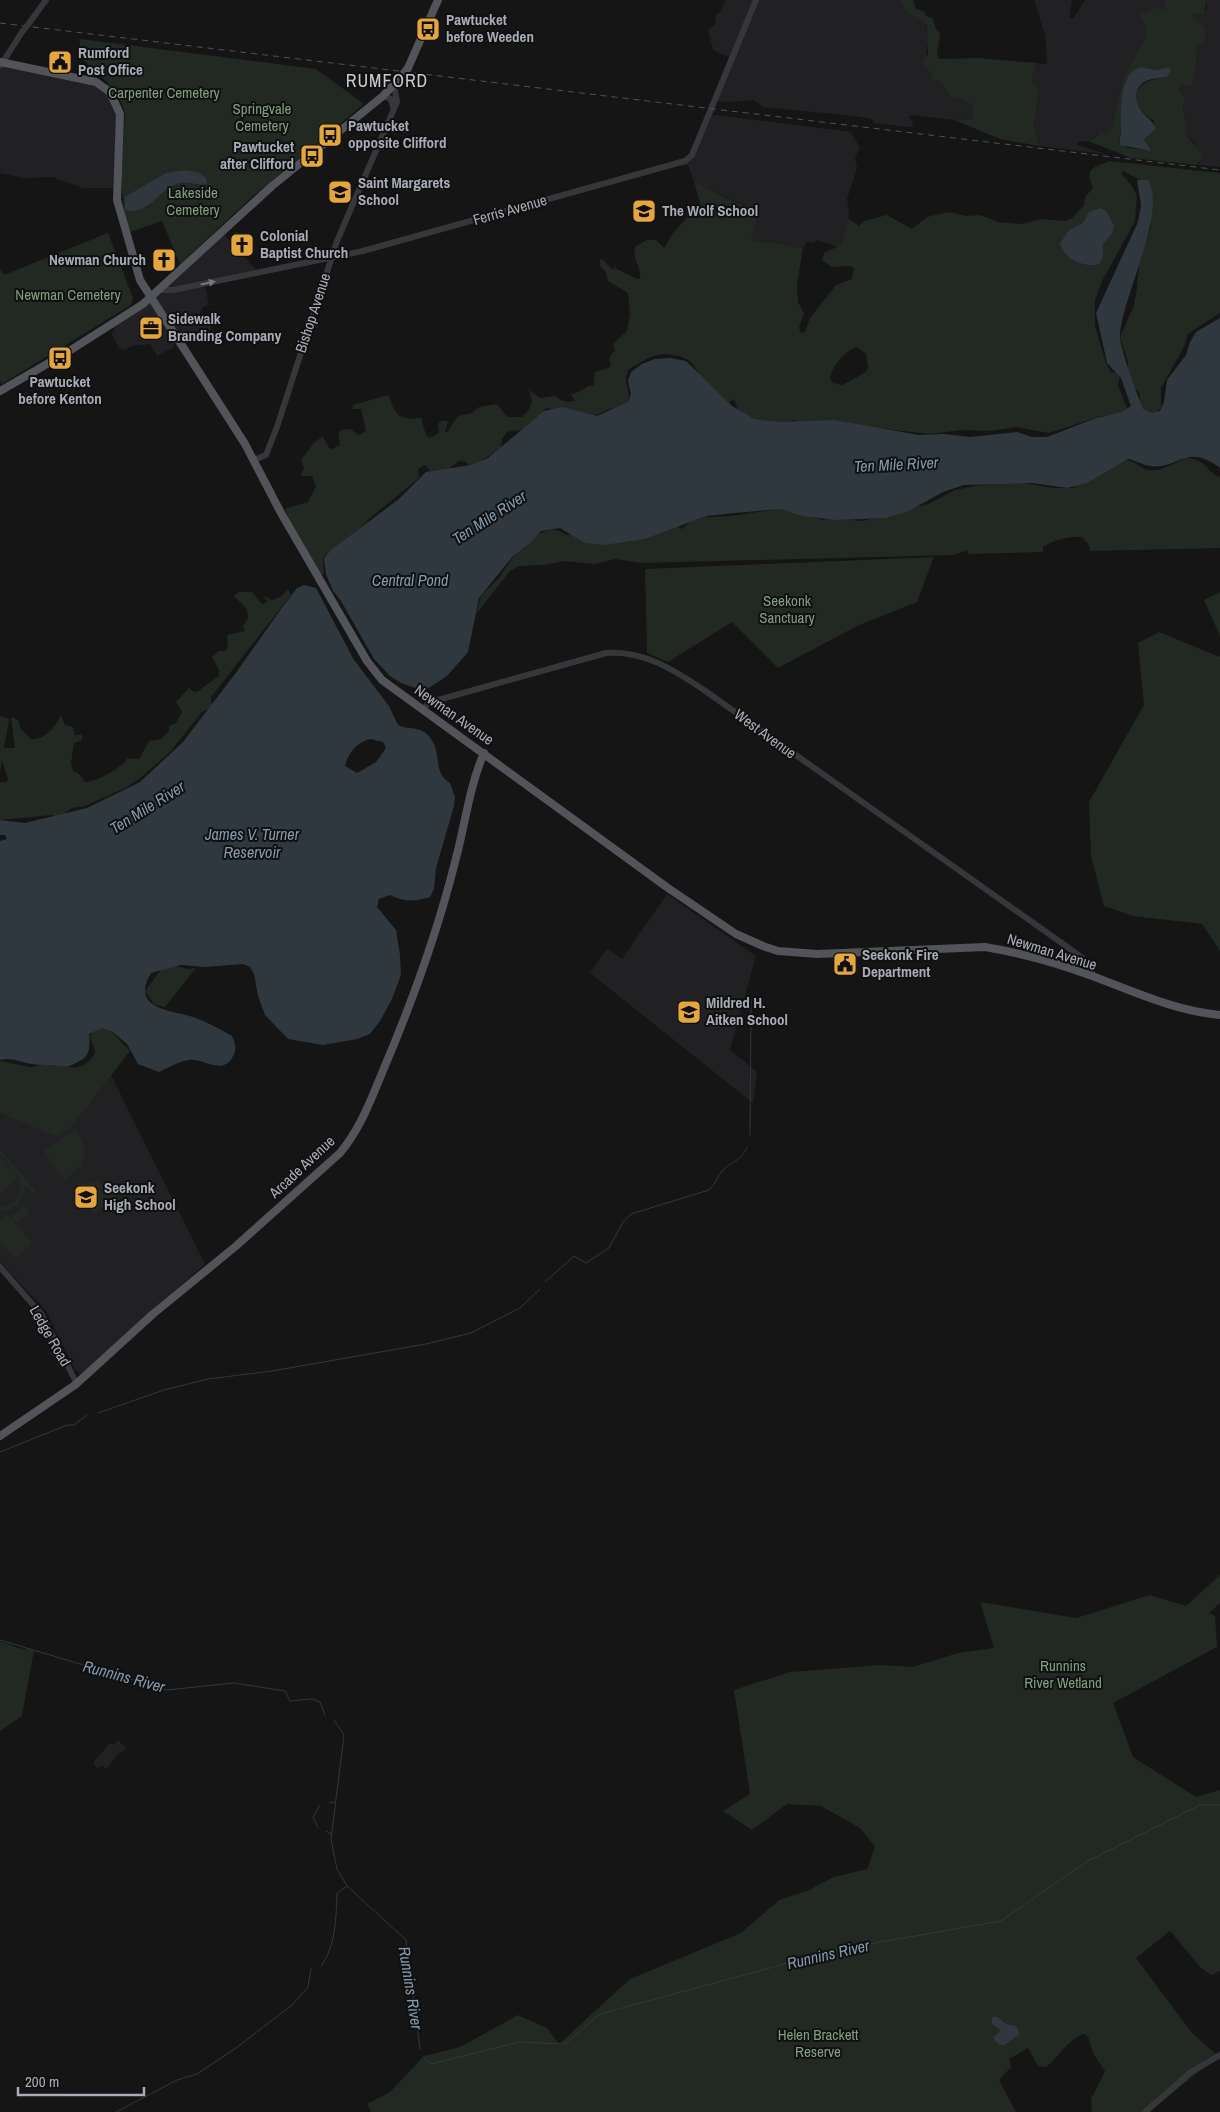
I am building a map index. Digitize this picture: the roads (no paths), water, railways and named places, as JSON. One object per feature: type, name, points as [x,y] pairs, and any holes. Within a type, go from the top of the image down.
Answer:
[{"type":"main road","points":[[0,391],[133,311],[160,290],[277,181],[383,96],[394,86],[408,68],[438,0]]},
{"type":"main road","name":"Newman Avenue","points":[[1,63],[96,82],[104,86],[114,99],[121,124],[116,193],[118,211],[140,280],[152,296],[254,460],[274,501],[375,671],[406,698],[674,892],[736,934],[763,946],[778,951],[817,954],[984,948],[1022,954],[1095,977],[1164,1003],[1220,1015]]},
{"type":"main road","name":"Arcade Avenue","points":[[0,1436],[77,1384],[162,1306],[236,1246],[327,1165],[353,1138],[368,1108],[421,973],[451,878],[474,784],[484,753]]},
{"type":"street","points":[[1,63],[46,0]]},
{"type":"street","name":"Ferris Avenue","points":[[160,290],[172,290],[363,251],[685,161],[692,155],[756,0]]},
{"type":"street","name":"Bishop Avenue","points":[[254,460],[266,455],[269,448],[345,219],[394,107],[397,98],[394,86]]},
{"type":"street","points":[[383,96],[391,99],[394,107]]},
{"type":"street","name":"West Avenue","points":[[422,710],[428,704],[438,700],[606,653],[628,654],[658,662],[710,694],[1082,958],[1095,977]]},
{"type":"street","points":[[1073,952],[1074,970]]},
{"type":"street","points":[[1074,970],[1082,958]]},
{"type":"street","name":"Ledge Road","points":[[0,1267],[42,1315],[77,1384]]},
{"type":"street","points":[[1145,2112],[1191,2072],[1220,2055]]},
{"type":"water","points":[[1141,67],[1157,70],[1168,67],[1171,70],[1168,76],[1145,81],[1136,94],[1140,109],[1156,129],[1144,139],[1152,151],[1120,145],[1122,94],[1128,77]]},
{"type":"water","points":[[186,170],[197,172],[206,178],[207,184],[176,184],[164,191],[147,206],[133,211],[125,210],[125,197],[166,173]]},
{"type":"water","name":"Central Pond","points":[[1137,180],[1148,180],[1153,194],[1152,213],[1142,256],[1122,320],[1120,342],[1122,350],[1143,409],[1151,413],[1160,411],[1164,402],[1167,380],[1186,355],[1190,342],[1196,332],[1220,318],[1220,468],[1199,457],[1191,457],[1160,466],[1150,466],[1128,459],[1087,483],[1067,488],[1032,483],[964,485],[943,492],[909,511],[885,518],[837,520],[802,516],[781,509],[734,513],[706,516],[645,539],[604,545],[585,543],[560,528],[541,531],[530,543],[513,556],[479,598],[468,652],[447,676],[424,691],[401,683],[390,676],[374,659],[341,601],[333,591],[326,574],[324,558],[331,550],[399,499],[426,472],[471,465],[488,458],[544,411],[562,407],[597,416],[628,402],[631,394],[628,381],[631,372],[642,364],[655,359],[671,358],[686,361],[732,406],[754,419],[779,422],[834,420],[919,435],[944,434],[970,437],[1017,432],[1032,437],[1047,437],[1096,418],[1122,412],[1131,406],[1121,378],[1107,363],[1096,313],[1138,222],[1141,205]]},
{"type":"water","points":[[1101,208],[1107,212],[1114,226],[1112,234],[1103,244],[1103,256],[1099,264],[1087,265],[1075,261],[1065,254],[1060,243],[1069,230],[1084,222],[1089,212]]},
{"type":"water","name":"James V. Turner Reservoir","points":[[304,585],[316,588],[354,660],[389,706],[398,725],[421,730],[433,741],[441,773],[450,783],[455,797],[436,868],[434,889],[430,897],[410,901],[390,895],[379,899],[377,907],[396,930],[401,975],[392,999],[380,1021],[370,1034],[357,1039],[323,1045],[288,1039],[265,1015],[258,996],[254,974],[250,967],[243,964],[205,967],[181,965],[151,973],[146,985],[145,994],[149,1001],[156,1006],[193,1017],[232,1036],[235,1050],[228,1063],[218,1066],[189,1060],[177,1063],[159,1072],[138,1064],[127,1044],[113,1032],[102,1028],[89,1034],[89,1047],[86,1056],[79,1062],[67,1067],[31,1064],[12,1059],[0,1060],[0,841],[7,839],[5,835],[0,835],[0,820],[25,823],[87,808],[140,782],[183,742],[297,588]],"holes":[[[370,739],[383,742],[386,748],[376,762],[357,773],[345,766],[348,757],[357,745]]]},
{"type":"water","points":[[992,2017],[997,2017],[1006,2024],[1016,2026],[1020,2034],[1004,2045],[1000,2045],[993,2038],[1001,2030],[992,2024]]},
{"type":"waterway","points":[[750,1135],[751,999]]},
{"type":"waterway","points":[[545,1282],[574,1256],[586,1263],[609,1248],[623,1222],[631,1214],[709,1190],[723,1170],[738,1159],[747,1148]]},
{"type":"waterway","points":[[98,1413],[164,1390],[208,1379],[272,1371],[426,1344],[471,1333],[520,1308],[540,1289]]},
{"type":"waterway","points":[[0,1452],[67,1425],[74,1425],[87,1415]]},
{"type":"waterway","name":"Runnins River","points":[[0,1640],[167,1690],[234,1683],[285,1691],[290,1701],[312,1699],[320,1702],[325,1715]]},
{"type":"waterway","name":"Runnins River","points":[[334,1720],[344,1735],[331,1839],[337,1869],[347,1886],[406,1940],[420,2049]]},
{"type":"waterway","name":"Runnins River","points":[[329,1803],[335,1802]]},
{"type":"waterway","name":"Runnins River","points":[[318,1828],[313,1817],[320,1805]]},
{"type":"waterway","name":"Runnins River","points":[[424,2058],[431,2064],[519,2042],[565,2044],[600,2014],[840,1949],[1001,1921],[1086,1862],[1200,1805],[1220,1805]]},
{"type":"waterway","name":"Runnins River","points":[[326,1831],[331,1834]]},
{"type":"waterway","points":[[321,1966],[330,1950],[337,1893],[347,1886]]},
{"type":"waterway","points":[[116,2112],[177,2080],[197,2074],[236,2048],[292,2005],[308,1987],[311,1969]]},
{"type":"railway","points":[[0,23],[1220,170]]},
{"type":"place","name":"Pawtucket before Weeden","points":[[428,29]]},
{"type":"place","name":"Rumford Post Office","points":[[60,62]]},
{"type":"place","name":"Pawtucket opposite Clifford","points":[[330,135]]},
{"type":"place","name":"Pawtucket after Clifford","points":[[312,156]]},
{"type":"place","name":"Saint Margarets School","points":[[340,192]]},
{"type":"place","name":"The Wolf School","points":[[644,211]]},
{"type":"place","name":"Colonial Baptist Church","points":[[242,245]]},
{"type":"place","name":"Newman Church","points":[[164,260]]},
{"type":"place","name":"Sidewalk Branding Company","points":[[151,328]]},
{"type":"place","name":"Pawtucket before Kenton","points":[[60,358]]},
{"type":"place","name":"Seekonk Fire Department","points":[[845,964]]},
{"type":"place","name":"Mildred H. Aitken School","points":[[689,1012]]},
{"type":"place","name":"Seekonk High School","points":[[86,1197]]},
{"type":"district","name":"RUMFORD","points":[[387,81]]},
{"type":"park label","name":"Carpenter Cemetery","points":[[164,93]]},
{"type":"park label","name":"Springvale Cemetery","points":[[262,118]]},
{"type":"park label","name":"Lakeside Cemetery","points":[[193,202]]},
{"type":"park label","name":"Newman Cemetery","points":[[68,295]]},
{"type":"park label","name":"Seekonk Sanctuary","points":[[787,610]]},
{"type":"park label","name":"Runnins River Wetland","points":[[1063,1674]]},
{"type":"park label","name":"Helen Brackett Reserve","points":[[818,2044]]},
{"type":"water label","name":"Ten Mile River","points":[[896,464]]},
{"type":"water label","name":"Ten Mile River","points":[[489,517]]},
{"type":"water label","name":"Ten Mile River","points":[[147,807]]}]
